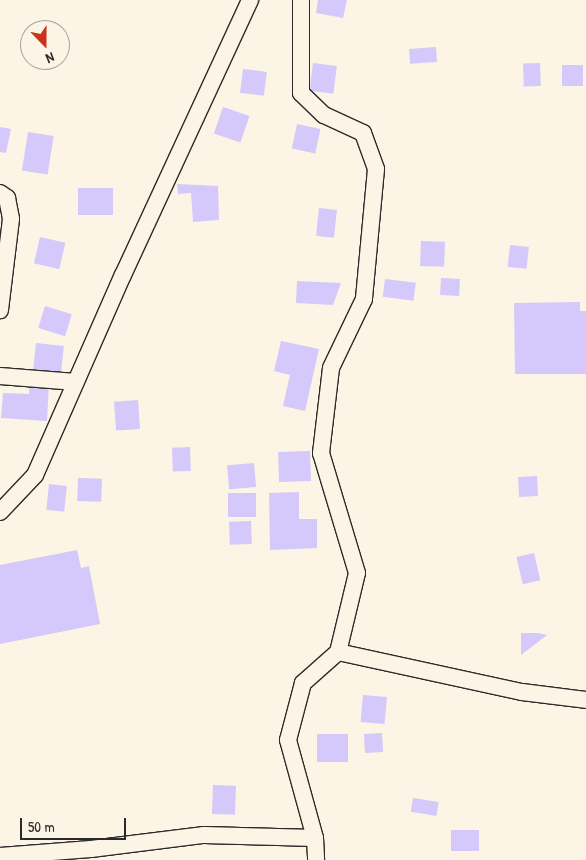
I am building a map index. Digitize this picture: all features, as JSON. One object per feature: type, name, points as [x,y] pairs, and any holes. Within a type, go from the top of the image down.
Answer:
[{"type":"street","points":[[0,512],[35,476],[250,0]]},
{"type":"street","points":[[301,0],[300,93],[324,115],[363,133],[376,169],[364,299],[332,368],[321,453],[357,573],[338,652],[304,683],[288,740],[315,838],[316,860]]},
{"type":"street","points":[[0,193],[7,198],[11,219],[0,310]]},
{"type":"street","points":[[0,376],[76,382]]},
{"type":"street","points":[[338,652],[522,692],[586,700]]},
{"type":"street","points":[[0,856],[91,849],[204,835],[315,838]]},
{"type":"building","points":[[318,0],[347,0],[343,18],[316,13]]},
{"type":"building","points":[[436,47],[437,62],[410,64],[409,49]]},
{"type":"building","points":[[313,63],[337,66],[333,94],[310,91]]},
{"type":"building","points":[[540,63],[541,86],[524,87],[523,64]]},
{"type":"building","points":[[562,65],[583,65],[583,86],[562,86]]},
{"type":"building","points":[[243,69],[267,72],[264,96],[240,93]]},
{"type":"building","points":[[223,107],[249,116],[240,143],[214,133]]},
{"type":"building","points":[[297,124],[320,129],[315,153],[292,148]]},
{"type":"building","points":[[0,127],[11,129],[6,153],[0,152]]},
{"type":"building","points":[[28,132],[54,136],[48,175],[22,171]]},
{"type":"building","points":[[177,184],[218,186],[219,220],[193,222],[191,193],[178,194]]},
{"type":"building","points":[[78,188],[113,188],[113,215],[78,215]]},
{"type":"building","points":[[319,208],[337,210],[334,238],[316,236]]},
{"type":"building","points":[[40,237],[65,243],[59,269],[34,263]]},
{"type":"building","points":[[421,241],[445,242],[444,267],[420,266]]},
{"type":"building","points":[[510,245],[529,247],[527,269],[508,267]]},
{"type":"building","points":[[441,278],[460,279],[459,296],[440,295]]},
{"type":"building","points":[[385,279],[416,283],[414,301],[383,297]]},
{"type":"building","points":[[297,281],[341,283],[333,305],[296,303]]},
{"type":"building","points":[[580,302],[580,311],[586,311],[586,374],[515,374],[514,303]]},
{"type":"building","points":[[45,306],[72,314],[65,336],[38,328]]},
{"type":"building","points":[[281,341],[319,349],[305,411],[283,406],[290,375],[274,371]]},
{"type":"building","points":[[36,343],[64,346],[61,376],[33,373]]},
{"type":"building","points":[[30,381],[49,383],[47,421],[1,418],[3,393],[29,394]]},
{"type":"building","points":[[138,400],[140,429],[116,431],[114,402]]},
{"type":"building","points":[[190,447],[191,471],[173,472],[172,448]]},
{"type":"building","points":[[310,451],[311,481],[279,482],[278,452]]},
{"type":"building","points":[[254,463],[256,487],[229,489],[227,465]]},
{"type":"building","points":[[537,476],[538,496],[519,497],[518,477]]},
{"type":"building","points":[[78,478],[102,479],[101,502],[77,501]]},
{"type":"building","points":[[49,484],[67,486],[64,512],[46,510]]},
{"type":"building","points":[[299,492],[299,519],[317,519],[317,548],[270,550],[269,493]]},
{"type":"building","points":[[228,493],[256,493],[256,517],[228,517]]},
{"type":"building","points":[[251,521],[252,544],[230,545],[229,522]]},
{"type":"building","points":[[77,550],[81,568],[89,566],[100,624],[0,644],[0,565]]},
{"type":"building","points":[[534,553],[540,580],[523,584],[516,557]]},
{"type":"building","points":[[521,633],[538,633],[547,635],[521,655]]},
{"type":"building","points":[[363,695],[387,697],[385,724],[361,722]]},
{"type":"building","points":[[382,733],[383,752],[365,753],[364,734]]},
{"type":"building","points":[[317,734],[348,734],[348,762],[317,762]]},
{"type":"building","points":[[213,785],[236,786],[235,815],[212,814]]},
{"type":"building","points":[[413,798],[439,802],[436,816],[411,812]]},
{"type":"building","points":[[451,830],[479,830],[479,851],[451,851]]}]
